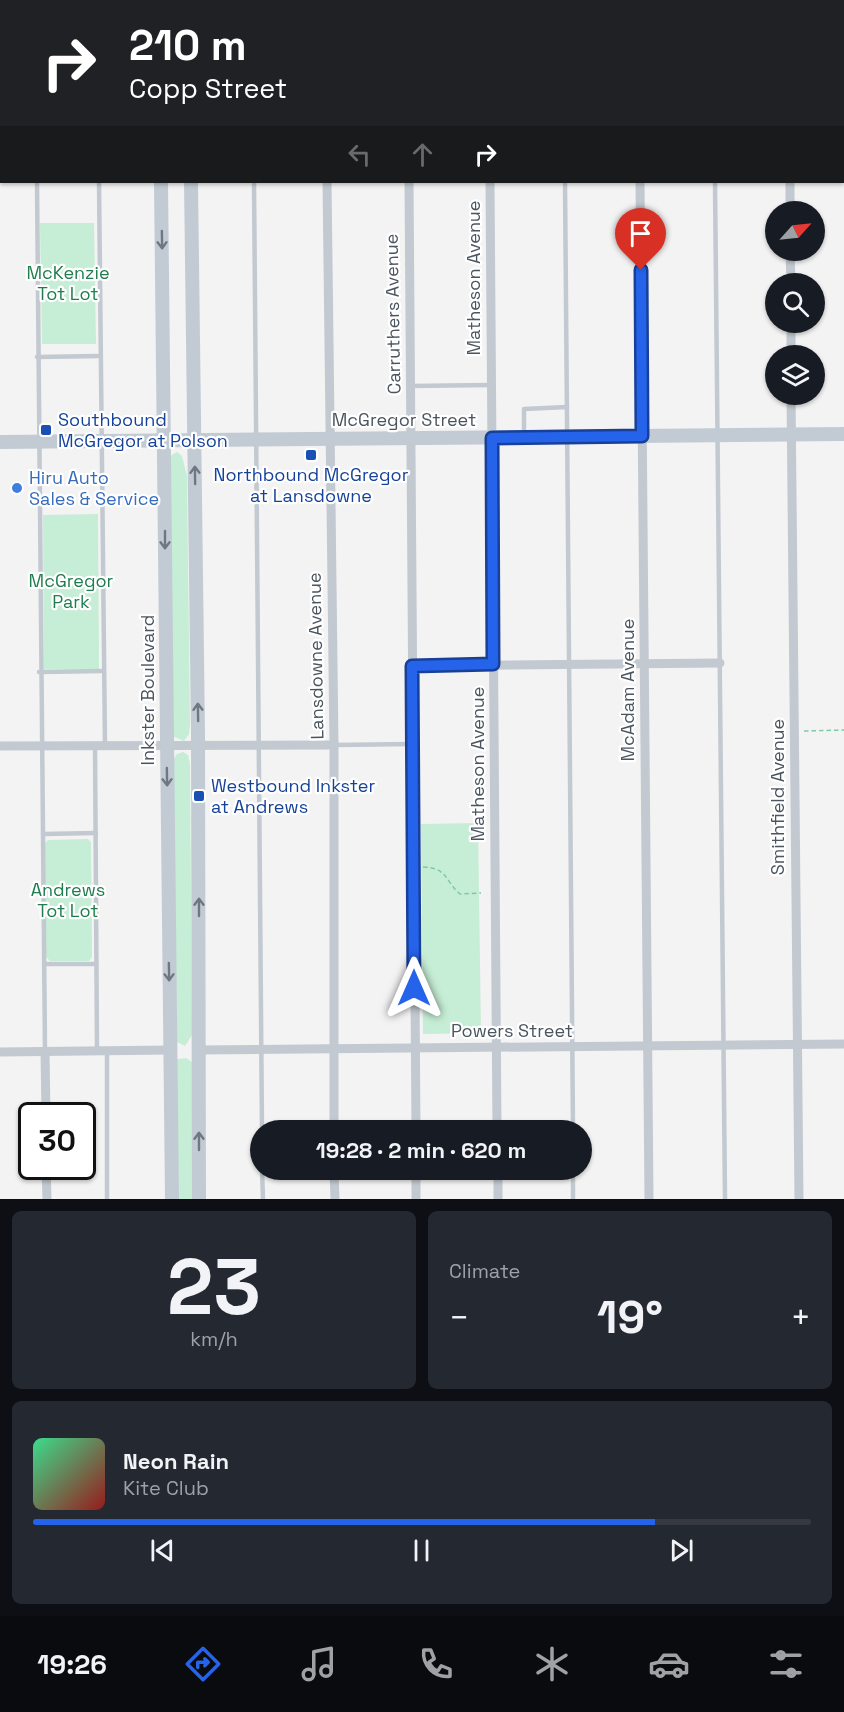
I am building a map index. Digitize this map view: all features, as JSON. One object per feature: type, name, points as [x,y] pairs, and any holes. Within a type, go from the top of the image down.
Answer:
[{"type":"main road","name":"Inkster Boulevard","points":[[161,183],[172,1199]]},
{"type":"main road","points":[[191,183],[198,746],[199,1199]]},
{"type":"main road","name":"McGregor Street","points":[[0,442],[844,434]]},
{"type":"street","name":"Lansdowne Avenue","points":[[327,183],[334,745],[334,1120]]},
{"type":"street","name":"Carruthers Avenue","points":[[409,183],[416,1120]]},
{"type":"street","name":"Matheson Avenue","points":[[490,183],[497,1120]]},
{"type":"street","name":"McAdam Avenue","points":[[640,183],[648,1199]]},
{"type":"street","points":[[790,183],[790,201]]},
{"type":"street","name":"Smithfield Avenue","points":[[792,405],[799,1199]]},
{"type":"street","points":[[412,666],[720,663]]},
{"type":"street","points":[[0,746],[166,743],[198,746],[334,745]]},
{"type":"street","name":"Powers Street","points":[[200,1050],[844,1044]]},
{"type":"street","points":[[0,1052],[170,1050]]},
{"type":"street","points":[[45,1051],[46,1102]]},
{"type":"street","points":[[46,1180],[47,1199]]},
{"type":"street","points":[[334,1180],[335,1199]]},
{"type":"street","points":[[416,1180],[416,1199]]},
{"type":"street","points":[[498,1180],[498,1199]]},
{"type":"lane","points":[[37,183],[39,672],[45,1051]]},
{"type":"lane","points":[[99,183],[105,745]]},
{"type":"lane","points":[[254,183],[262,1120]]},
{"type":"lane","points":[[565,183],[573,1120]]},
{"type":"lane","points":[[715,183],[725,1199]]},
{"type":"lane","points":[[37,357],[100,356]]},
{"type":"lane","points":[[410,386],[491,385]]},
{"type":"lane","points":[[524,437],[524,409],[567,407]]},
{"type":"lane","points":[[39,672],[103,671]]},
{"type":"lane","points":[[334,745],[413,744]]},
{"type":"lane","points":[[95,745],[96,964],[108,1199]]},
{"type":"lane","points":[[43,834],[96,833]]},
{"type":"lane","points":[[44,964],[96,964]]},
{"type":"lane","points":[[262,1180],[262,1199]]},
{"type":"lane","points":[[573,1180],[573,1199]]},
{"type":"path","points":[[794,731],[844,730]]},
{"type":"path","points":[[420,866],[436,868],[445,873],[450,885],[460,894],[481,893]]},
{"type":"green space","name":"McKenzie Tot Lot","points":[[40,223],[94,223],[96,344],[42,344]]},
{"type":"green space","points":[[177,452],[182,456],[187,476],[190,725],[189,734],[184,741],[172,736],[170,456]]},
{"type":"green space","name":"McGregor Park","points":[[98,514],[99,669],[44,669],[43,515]]},
{"type":"green space","points":[[183,752],[188,755],[190,764],[192,1035],[185,1046],[177,1042],[173,760],[177,754]]},
{"type":"green space","points":[[478,823],[481,1033],[423,1034],[421,824]]},
{"type":"green space","name":"Andrews Tot Lot","points":[[88,839],[91,842],[92,957],[89,961],[50,961],[46,957],[45,843],[48,840]]},
{"type":"green space","points":[[186,1058],[192,1062],[193,1067],[193,1199],[176,1199],[177,1059]]},
{"type":"place","name":"Southbound McGregor at Polson","points":[[46,430]]},
{"type":"place","name":"Northbound McGregor at Lansdowne","points":[[311,455]]},
{"type":"place","name":"Hiru Auto Sales & Service","points":[[17,488]]},
{"type":"place","name":"Westbound Inkster at Andrews","points":[[199,796]]},
{"type":"route","points":[[414,988],[412,666],[493,664],[492,438],[642,436],[641,270]]}]
